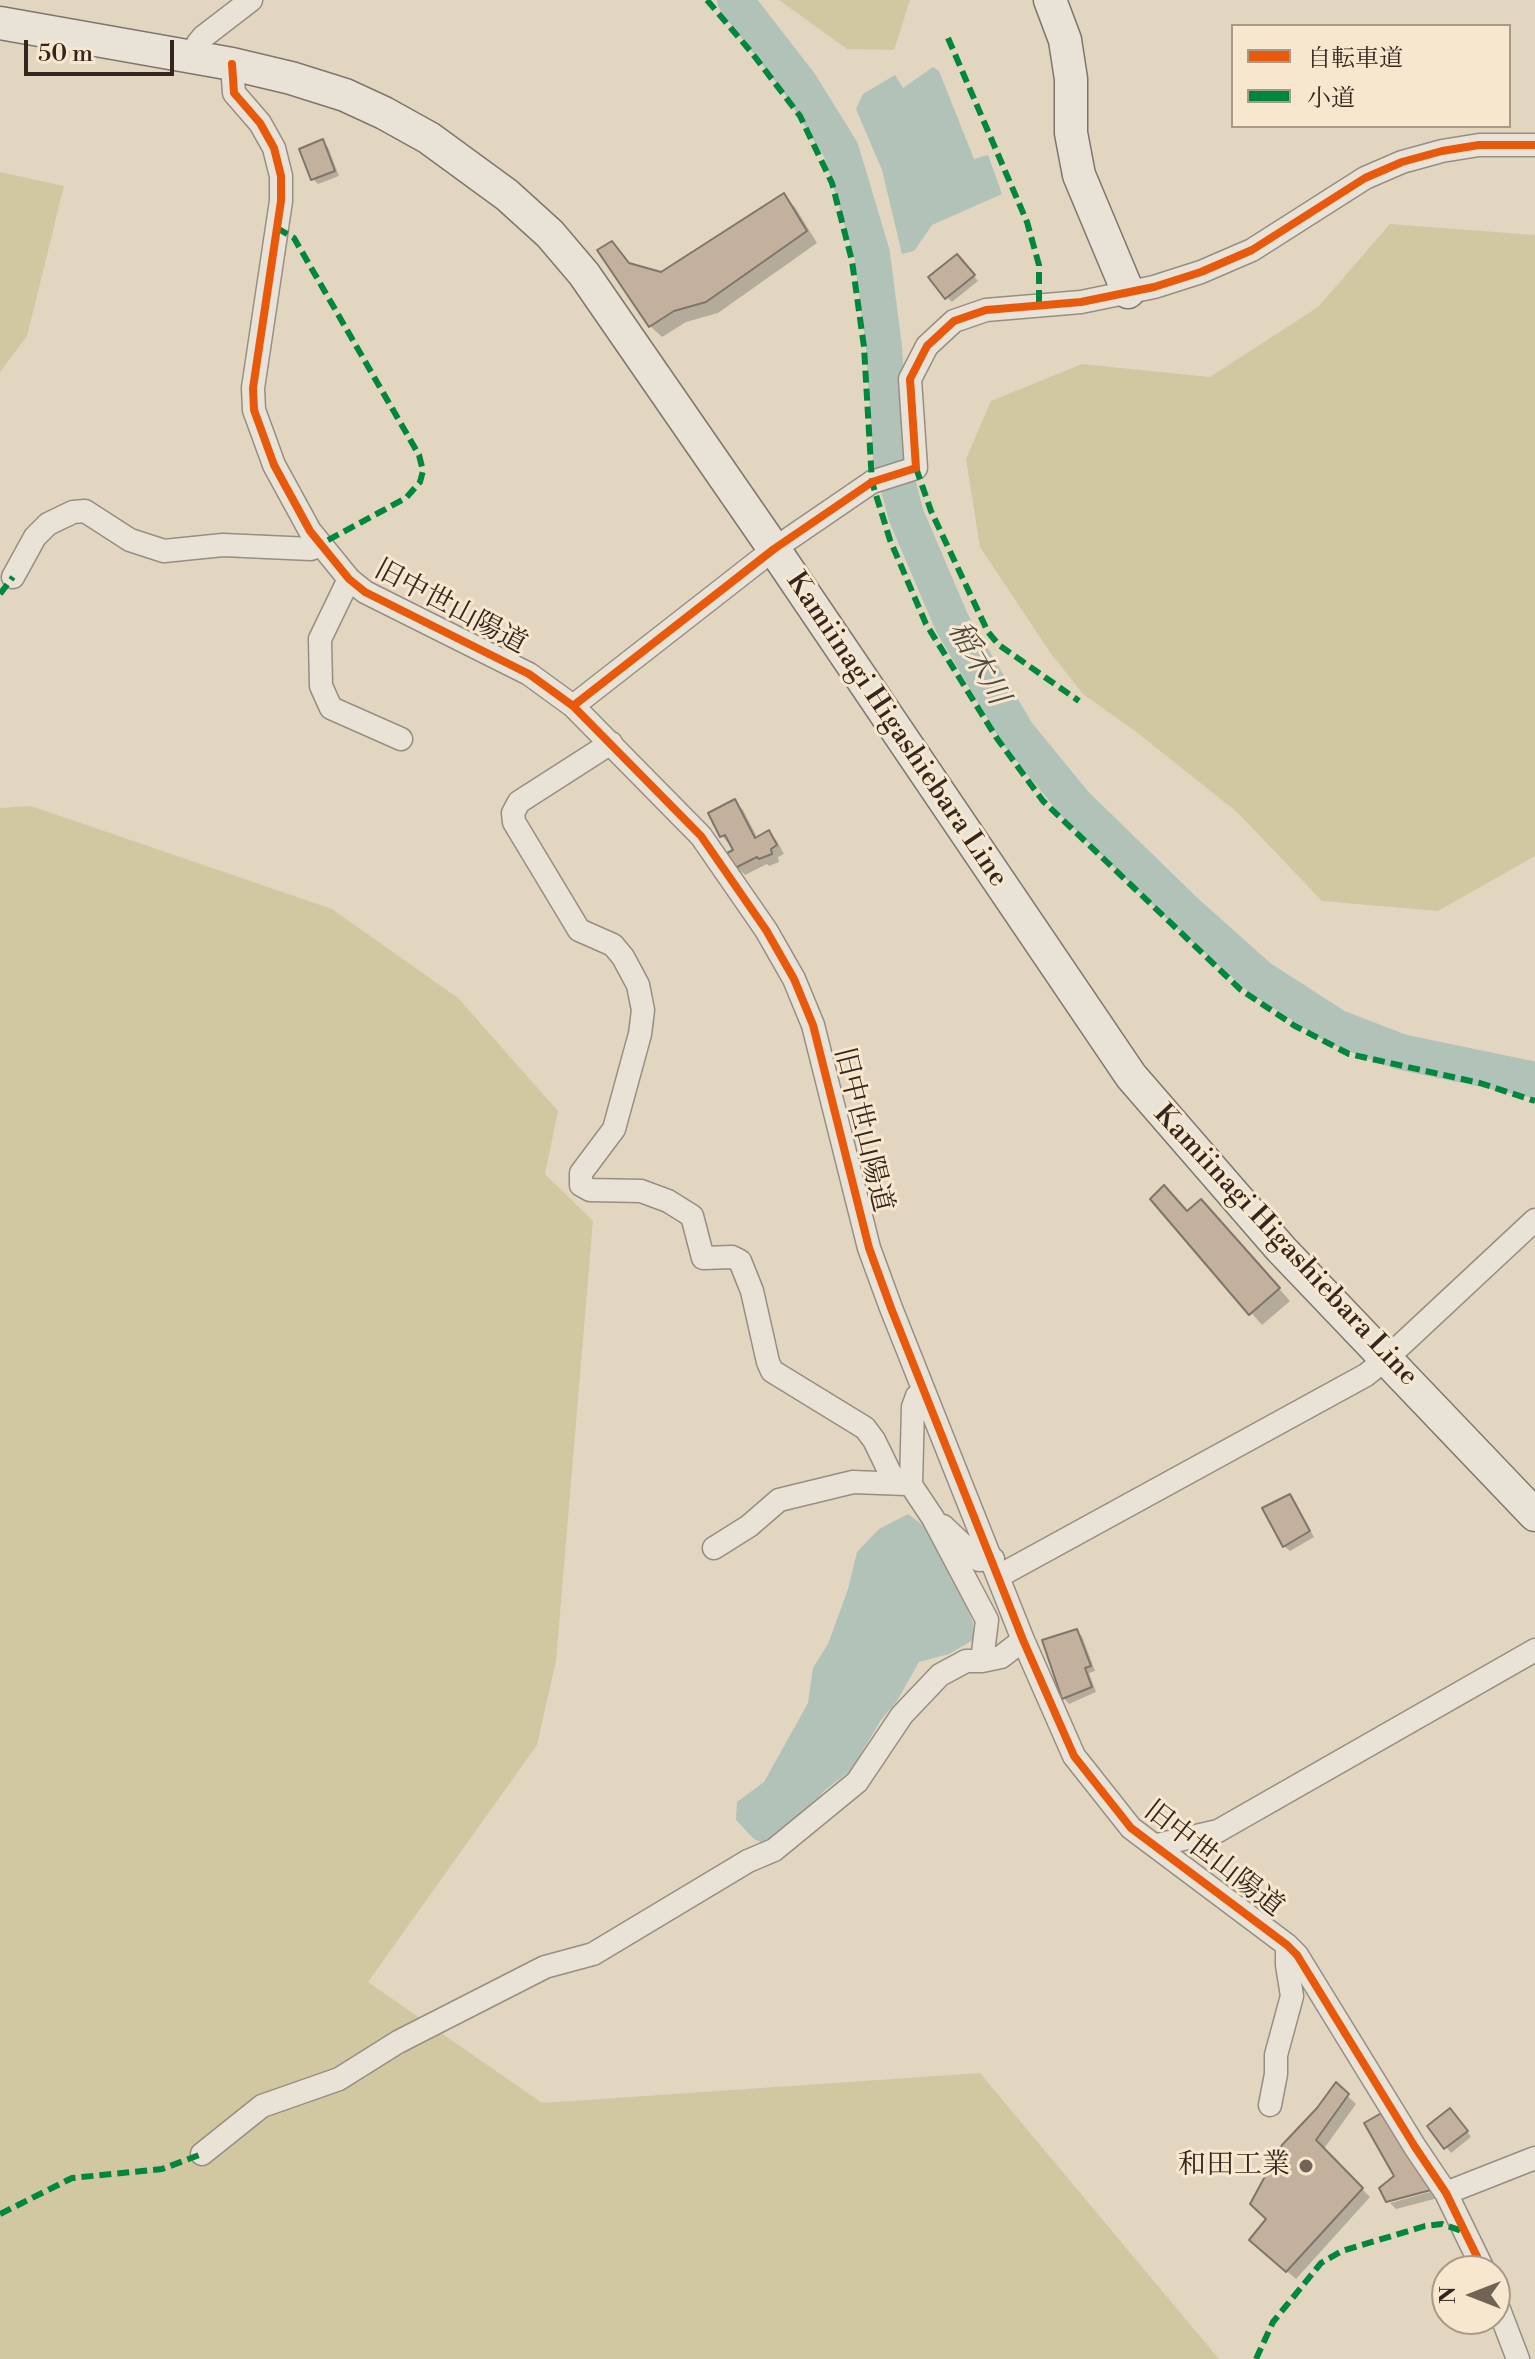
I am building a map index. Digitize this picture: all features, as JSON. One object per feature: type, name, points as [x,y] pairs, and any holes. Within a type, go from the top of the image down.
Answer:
[{"type":"main road","points":[[1050,0],[1065,40],[1071,79],[1071,133],[1079,175],[1128,292]]},
{"type":"main road","name":"Kamiinagi Higashiebara Line","points":[[0,23],[232,64],[345,95],[429,138],[507,195],[550,234],[584,274],[774,549],[1131,1076],[1281,1249],[1535,1515]]},
{"type":"street","points":[[193,57],[203,37],[251,0]]},
{"type":"street","name":"旧中世山陽道","points":[[232,64],[234,93],[260,123],[274,148],[281,176],[281,201],[253,388],[254,410],[274,465],[319,545],[365,592],[529,674],[573,706],[701,836],[766,930],[794,979],[813,1025],[869,1248],[922,1392],[1074,1756],[1131,1828],[1287,1945],[1304,1965],[1446,2193],[1476,2255]]},
{"type":"street","points":[[573,706],[774,549],[878,480],[916,468],[910,379],[927,346],[954,321],[986,310],[1081,302],[1154,287],[1201,272],[1252,250],[1365,178],[1402,162],[1479,145],[1535,145]]},
{"type":"street","points":[[13,577],[35,537],[48,524],[73,512],[85,511],[130,540],[164,551],[223,545],[311,549],[319,545]]},
{"type":"street","points":[[349,579],[320,639],[321,686],[331,708],[401,739]]},
{"type":"street","points":[[611,743],[519,802],[513,813],[514,822],[579,930],[613,945],[623,957],[638,985],[643,1010],[640,1034],[614,1129],[581,1173],[581,1185],[590,1190],[641,1191],[668,1201],[692,1216],[703,1258],[732,1257],[740,1261],[752,1291],[772,1371],[865,1428],[903,1484],[933,1518],[979,1560],[996,1567],[1366,1375],[1535,1220]]},
{"type":"street","points":[[903,1484],[913,1407],[922,1392]]},
{"type":"street","points":[[714,1548],[749,1526],[779,1500],[853,1482],[903,1484]]},
{"type":"street","points":[[933,1518],[987,1620],[987,1641],[982,1661]]},
{"type":"street","points":[[202,2154],[262,2106],[339,2079],[398,2042],[545,1967],[593,1954],[748,1861],[774,1850],[857,1782],[902,1715],[940,1675],[966,1661],[1001,1657],[1023,1640]]},
{"type":"street","points":[[1157,1845],[1218,1831],[1535,1650]]},
{"type":"street","points":[[1270,2105],[1276,2055],[1292,1996],[1287,1945]]},
{"type":"street","points":[[1446,2193],[1535,2158]]},
{"type":"street","points":[[1509,2335],[1518,2359]]},
{"type":"shaded area","points":[[779,0],[910,0],[894,50],[847,49]]},
{"type":"shaded area","points":[[933,67],[939,71],[974,159],[988,155],[1002,194],[932,225],[914,251],[902,254],[882,170],[856,109],[863,94],[895,75],[903,88]]},
{"type":"shaded area","points":[[0,172],[64,186],[27,336],[0,372]]},
{"type":"shaded area","points":[[1390,224],[1535,235],[1535,856],[1438,911],[1322,901],[1237,812],[1083,694],[1049,651],[980,547],[966,459],[991,401],[1082,364],[1210,377],[1318,307]]},
{"type":"shaded area","points":[[31,806],[332,909],[458,998],[558,1111],[545,1174],[593,1221],[556,1661],[537,1745],[368,1982],[542,2103],[980,2073],[1219,2359],[0,2359],[0,808]]},
{"type":"shaded area","points":[[908,1514],[925,1527],[958,1585],[973,1623],[973,1640],[949,1654],[919,1662],[851,1770],[824,1791],[796,1824],[767,1845],[754,1839],[736,1820],[737,1802],[764,1782],[808,1703],[813,1668],[828,1644],[848,1589],[857,1552],[879,1529]]},
{"type":"building","points":[[323,139],[335,171],[311,180],[299,149]]},
{"type":"building","points":[[784,193],[807,231],[706,302],[674,311],[649,327],[597,250],[612,241],[629,263],[661,272]]},
{"type":"building","points":[[957,254],[975,275],[945,299],[928,277]]},
{"type":"building","points":[[735,799],[755,838],[769,830],[777,845],[771,849],[772,854],[757,857],[735,868],[727,853],[733,850],[725,835],[720,837],[708,813]]},
{"type":"building","points":[[1164,1185],[1187,1211],[1201,1199],[1280,1288],[1249,1315],[1150,1199]]},
{"type":"building","points":[[1290,1494],[1310,1531],[1283,1547],[1262,1508]]},
{"type":"building","points":[[1077,1629],[1091,1666],[1085,1668],[1092,1687],[1062,1699],[1042,1640]]},
{"type":"building","name":"和田工業","points":[[1336,2082],[1349,2094],[1316,2140],[1363,2188],[1286,2272],[1249,2240],[1266,2219],[1250,2204],[1282,2145],[1317,2108]]},
{"type":"building","points":[[1450,2108],[1468,2131],[1444,2149],[1427,2126]]},
{"type":"building","points":[[1385,2111],[1431,2190],[1386,2202],[1379,2188],[1394,2176],[1364,2123]]},
{"type":"waterway","name":"稲木川","points":[[735,0],[800,84],[841,150],[872,254],[884,347],[891,458],[906,515],[952,623],[1017,733],[1075,804],[1186,912],[1260,978],[1336,1027],[1401,1052],[1535,1080]]},
{"type":"marked path","points":[[707,0],[800,116],[832,183],[852,261],[864,347],[872,482],[890,540],[926,624],[996,737],[1043,801],[1241,990],[1295,1026],[1349,1054],[1480,1083],[1535,1101]]},
{"type":"marked path","points":[[948,38],[1027,222],[1039,265],[1039,304]]},
{"type":"marked path","points":[[277,228],[294,238],[419,455],[423,471],[420,482],[406,498],[319,545]]},
{"type":"marked path","points":[[916,468],[931,511],[988,632],[999,645],[1079,701]]},
{"type":"marked path","points":[[0,594],[13,577]]},
{"type":"marked path","points":[[0,2214],[72,2178],[162,2169],[202,2154]]},
{"type":"marked path","points":[[1256,2359],[1273,2322],[1321,2263],[1342,2251],[1425,2226],[1442,2224],[1465,2232]]},
{"type":"cycle path","points":[[232,64],[234,93],[260,123],[274,148],[281,176],[281,201],[253,388],[254,410],[274,465],[310,531],[349,579],[365,592],[529,674],[573,706],[701,836],[766,930],[794,979],[813,1025],[869,1248],[891,1308],[1023,1640],[1074,1756],[1131,1828],[1297,1955],[1446,2193],[1476,2255]]},
{"type":"cycle path","points":[[573,706],[774,549],[872,482],[916,468],[910,379],[927,346],[954,321],[986,310],[1081,302],[1154,287],[1201,272],[1252,250],[1365,178],[1402,162],[1479,145],[1535,145]]},
{"type":"place","name":"和田工業","points":[[1306,2166]]}]
